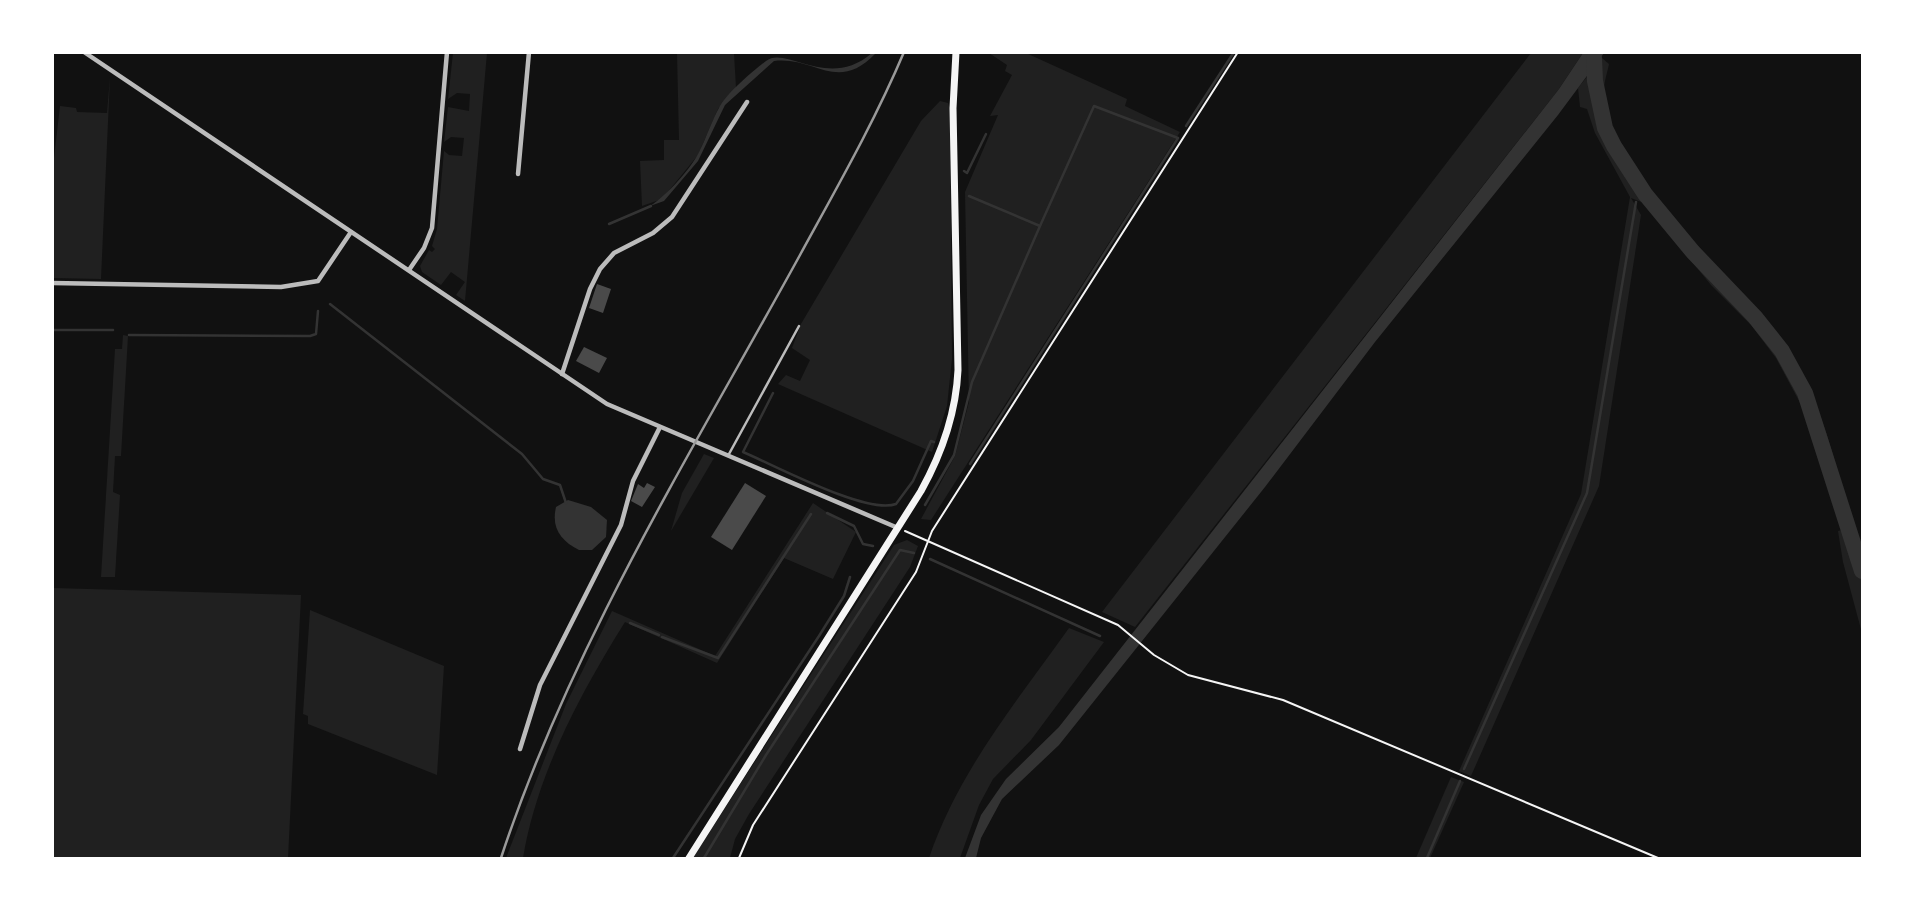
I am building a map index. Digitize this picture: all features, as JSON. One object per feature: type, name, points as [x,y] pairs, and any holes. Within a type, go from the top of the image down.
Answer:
[{"type":"main road","points":[[689,859],[898,528],[937,459],[956,399],[958,330],[953,108],[956,52]]},
{"type":"street","points":[[85,52],[618,411],[898,528]]},
{"type":"street","points":[[409,270],[424,248],[432,228],[447,52]]},
{"type":"street","points":[[518,174],[529,52]]},
{"type":"street","points":[[562,374],[596,274],[614,253],[653,233],[669,220],[747,102]]},
{"type":"street","points":[[52,283],[269,287],[312,284],[321,279],[351,232]]},
{"type":"street","points":[[520,749],[540,685],[621,526],[633,481],[659,429]]},
{"type":"lane","points":[[727,457],[799,326]]},
{"type":"path","points":[[739,859],[753,825],[916,572],[927,541],[1238,52]]},
{"type":"path","points":[[898,528],[1125,629],[1154,655],[1188,675],[1283,700],[1658,859]]},
{"type":"shaded area","points":[[453,53],[487,53],[465,301],[456,295],[465,282],[451,272],[441,285],[422,272],[420,266],[429,250],[432,252],[435,249],[432,246],[437,229],[444,151],[449,155],[462,156],[464,138],[451,137],[444,142],[448,107],[469,111],[470,94],[457,93],[448,99]]},
{"type":"shaded area","points":[[677,53],[734,53],[736,88],[718,109],[698,155],[662,199],[642,206],[640,161],[664,160],[664,140],[679,140]]},
{"type":"shaded area","points":[[876,53],[862,65],[849,71],[837,72],[802,63],[774,61],[725,105],[698,161],[664,201],[650,206],[671,189],[691,165],[724,100],[766,61],[785,58],[824,68],[840,68],[856,64]]},
{"type":"shaded area","points":[[989,53],[1026,53],[1127,99],[1125,106],[1180,132],[931,520],[921,519],[955,456],[969,402],[965,192],[998,115],[990,116],[1012,75],[1005,71],[1007,65]]},
{"type":"shaded area","points":[[1531,53],[1583,53],[1559,89],[1135,627],[1102,612]]},
{"type":"shaded area","points":[[1583,53],[1604,53],[1558,115],[1375,342],[1265,487],[1059,745],[1002,799],[981,838],[976,858],[965,858],[981,815],[1006,779],[1059,727],[1559,89]]},
{"type":"shaded area","points":[[1602,58],[1609,64],[1604,95],[1613,129],[1631,163],[1656,198],[1772,331],[1794,361],[1816,404],[1840,480],[1827,483],[1805,412],[1776,358],[1751,325],[1711,285],[1644,203],[1631,198],[1641,215],[1599,486],[1471,776],[1459,771],[1581,494],[1630,197],[1595,133],[1587,109],[1580,107],[1578,88]]},
{"type":"shaded area","points":[[110,77],[101,279],[53,278],[52,175],[60,106],[76,108],[77,112],[107,113]]},
{"type":"shaded area","points":[[940,101],[948,103],[950,109],[952,359],[947,406],[932,452],[778,384],[786,375],[800,381],[810,360],[792,348],[801,324],[921,121]]},
{"type":"shaded area","points":[[123,335],[128,336],[121,456],[115,456],[113,492],[120,495],[115,577],[101,577],[115,349],[122,349]]},
{"type":"shaded area","points":[[704,454],[714,458],[671,531],[682,493]]},
{"type":"shaded area","points":[[568,500],[591,507],[607,520],[606,537],[592,550],[579,550],[562,538],[556,527],[556,507]]},
{"type":"shaded area","points":[[813,503],[856,532],[833,579],[784,558],[717,663],[625,622],[592,677],[562,736],[539,796],[523,858],[506,858],[566,704],[612,611],[715,656]]},
{"type":"shaded area","points":[[1855,527],[1862,553],[1862,633],[1843,562],[1838,531]]},
{"type":"shaded area","points":[[907,540],[918,546],[910,567],[749,814],[735,839],[730,858],[693,858],[894,545]]},
{"type":"shaded area","points":[[53,588],[301,595],[288,858],[53,858]]},
{"type":"shaded area","points":[[310,610],[444,666],[437,775],[308,724],[308,716],[303,714]]},
{"type":"shaded area","points":[[1069,628],[1104,642],[1031,740],[993,779],[979,805],[960,858],[929,858],[941,826],[972,767],[1009,710]]},
{"type":"shaded area","points":[[1451,777],[1464,782],[1430,858],[1416,858]]},
{"type":"building","points":[[597,284],[611,289],[603,313],[589,308]]},
{"type":"building","points":[[584,347],[607,358],[599,373],[576,361]]},
{"type":"building","points":[[647,483],[655,487],[642,507],[631,501],[638,484],[644,488]]},
{"type":"building","points":[[745,483],[766,496],[732,550],[711,537]]},
{"type":"waterway","points":[[1186,126],[1234,52]]},
{"type":"waterway","points":[[1594,58],[1595,81],[1605,128],[1614,146],[1645,194],[1782,351],[1805,393],[1862,571]]},
{"type":"waterway","points":[[969,196],[1040,226],[1094,106],[1178,138],[970,464]]},
{"type":"waterway","points":[[964,171],[967,173],[986,134]]},
{"type":"waterway","points":[[1464,769],[1587,493],[1636,202]]},
{"type":"waterway","points":[[609,224],[651,206]]},
{"type":"waterway","points":[[925,505],[954,455],[972,382],[1040,226]]},
{"type":"waterway","points":[[330,304],[522,454],[543,479],[560,485],[566,503]]},
{"type":"waterway","points":[[129,335],[310,336],[316,334],[318,311]]},
{"type":"waterway","points":[[52,330],[113,330]]},
{"type":"waterway","points":[[773,393],[743,452],[843,496],[882,505],[896,504],[913,481],[931,441],[934,442]]},
{"type":"waterway","points":[[827,513],[854,526],[863,544],[873,546]]},
{"type":"waterway","points":[[662,637],[718,658],[811,514]]},
{"type":"waterway","points":[[704,858],[766,755],[900,550],[914,553]]},
{"type":"waterway","points":[[930,559],[1100,636]]},
{"type":"waterway","points":[[673,858],[819,636],[844,596],[850,577]]},
{"type":"waterway","points":[[630,623],[659,635]]},
{"type":"waterway","points":[[1427,858],[1460,781]]},
{"type":"railway","points":[[501,858],[562,702],[598,626],[676,476],[854,155],[904,52]]}]
